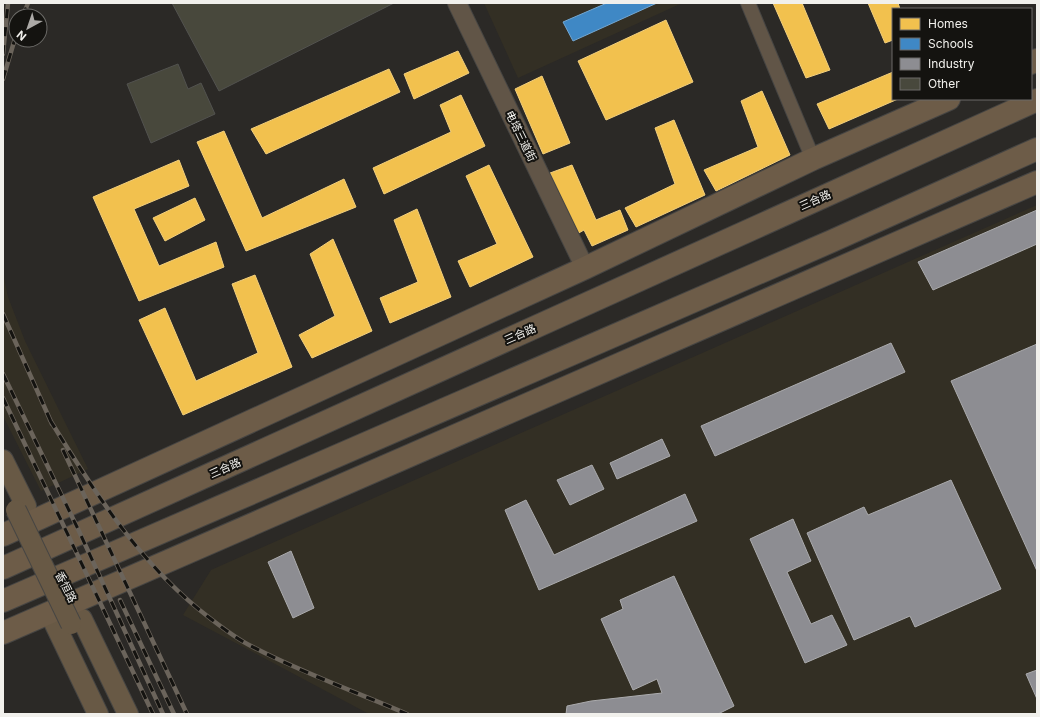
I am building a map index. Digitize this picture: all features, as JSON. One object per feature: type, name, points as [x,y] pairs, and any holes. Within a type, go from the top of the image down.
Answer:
[{"type":"highway","points":[[3,535],[585,268],[813,159],[947,100]]},
{"type":"highway","name":"三合路","points":[[3,568],[1037,100]]},
{"type":"highway","points":[[3,601],[832,241],[1037,149]]},
{"type":"highway","points":[[3,633],[50,614],[995,199],[1037,182]]},
{"type":"highway","points":[[832,241],[995,199]]},
{"type":"main road","name":"香恒路","points":[[3,460],[21,508],[76,622],[114,714]]},
{"type":"main road","name":"香恒路","points":[[3,483],[21,508]]},
{"type":"main road","points":[[50,614],[98,714]]},
{"type":"main road","name":"香恒路","points":[[76,622],[128,714]]},
{"type":"street","name":"电塔三道街","points":[[457,3],[585,268]]},
{"type":"street","points":[[748,3],[813,159]]},
{"type":"shaded area","points":[[484,3],[679,3],[680,4],[518,78]]},
{"type":"shaded area","points":[[1037,205],[1037,714],[369,714],[183,615],[211,570]]},
{"type":"shaded area","points":[[3,273],[8,297],[25,341],[88,469],[41,491],[3,416]]},
{"type":"building: Homes","points":[[773,3],[802,3],[830,70],[806,78]]},
{"type":"building: Homes","points":[[868,3],[898,3],[900,8],[892,8],[892,40],[885,43]]},
{"type":"building: Homes","points":[[666,20],[693,82],[606,120],[578,61]]},
{"type":"building: Homes","points":[[458,51],[469,73],[414,99],[404,74]]},
{"type":"building: Homes","points":[[389,69],[400,92],[266,154],[251,129]]},
{"type":"building: Homes","points":[[892,72],[892,100],[896,100],[829,129],[817,104]]},
{"type":"building: Homes","points":[[542,76],[570,143],[543,154],[515,89]]},
{"type":"building: Homes","points":[[762,91],[790,155],[716,191],[704,170],[758,147],[741,101]]},
{"type":"building: Homes","points":[[461,95],[485,146],[384,194],[373,168],[451,132],[440,105]]},
{"type":"building: Homes","points":[[674,120],[705,195],[636,227],[625,208],[675,184],[655,128]]},
{"type":"building: Homes","points":[[224,131],[262,218],[344,179],[356,207],[246,251],[197,142]]},
{"type":"building: Homes","points":[[179,160],[189,186],[134,209],[159,266],[216,242],[224,267],[139,301],[93,197]]},
{"type":"building: Homes","points":[[489,165],[533,257],[470,287],[458,261],[497,244],[466,176]]},
{"type":"building: Homes","points":[[572,165],[596,220],[620,210],[628,230],[592,246],[584,230],[577,234],[550,173]]},
{"type":"building: Homes","points":[[195,198],[205,220],[165,241],[153,218]]},
{"type":"building: Homes","points":[[417,209],[451,297],[390,323],[380,298],[418,282],[394,220]]},
{"type":"building: Homes","points":[[333,239],[372,331],[312,358],[299,335],[335,316],[310,254]]},
{"type":"building: Homes","points":[[255,275],[292,367],[183,415],[139,320],[165,308],[196,381],[258,353],[232,284]]},
{"type":"building: Schools","points":[[607,3],[657,3],[573,41],[563,22]]},
{"type":"building: Industry","points":[[1037,210],[1037,244],[933,290],[918,262]]},
{"type":"building: Industry","points":[[891,343],[905,372],[715,456],[701,426]]},
{"type":"building: Industry","points":[[1037,344],[1037,571],[951,381]]},
{"type":"building: Industry","points":[[662,439],[670,456],[617,479],[610,463]]},
{"type":"building: Industry","points":[[592,465],[604,489],[570,505],[557,480]]},
{"type":"building: Industry","points":[[951,480],[1001,589],[915,627],[910,616],[854,640],[807,533],[864,507],[868,515]]},
{"type":"building: Industry","points":[[685,494],[697,521],[539,590],[505,510],[526,500],[554,555]]},
{"type":"building: Industry","points":[[793,519],[811,561],[787,572],[811,624],[832,615],[847,645],[805,663],[750,539]]},
{"type":"building: Industry","points":[[291,551],[314,608],[293,618],[268,562]]},
{"type":"building: Industry","points":[[674,576],[734,706],[718,714],[566,714],[567,706],[591,701],[662,693],[657,679],[633,690],[601,619],[623,609],[620,600]]},
{"type":"building: Industry","points":[[1037,670],[1037,699],[1026,674]]},
{"type":"building: Other","points":[[172,3],[394,3],[219,91]]},
{"type":"building: Other","points":[[178,64],[188,89],[201,83],[215,114],[151,143],[127,84]]},
{"type":"railway","points":[[3,54],[8,3]]},
{"type":"railway","points":[[26,8],[28,3]]},
{"type":"railway","points":[[3,79],[12,48]]},
{"type":"railway","points":[[3,314],[52,424]]},
{"type":"railway","points":[[3,374],[78,529],[163,714]]},
{"type":"railway","points":[[3,398],[153,714]]},
{"type":"railway","points":[[50,420],[102,501],[141,552],[163,576],[211,619],[241,640],[270,655],[308,673],[407,714]]},
{"type":"railway","points":[[63,450],[187,714]]},
{"type":"railway","points":[[120,600],[174,714]]}]
